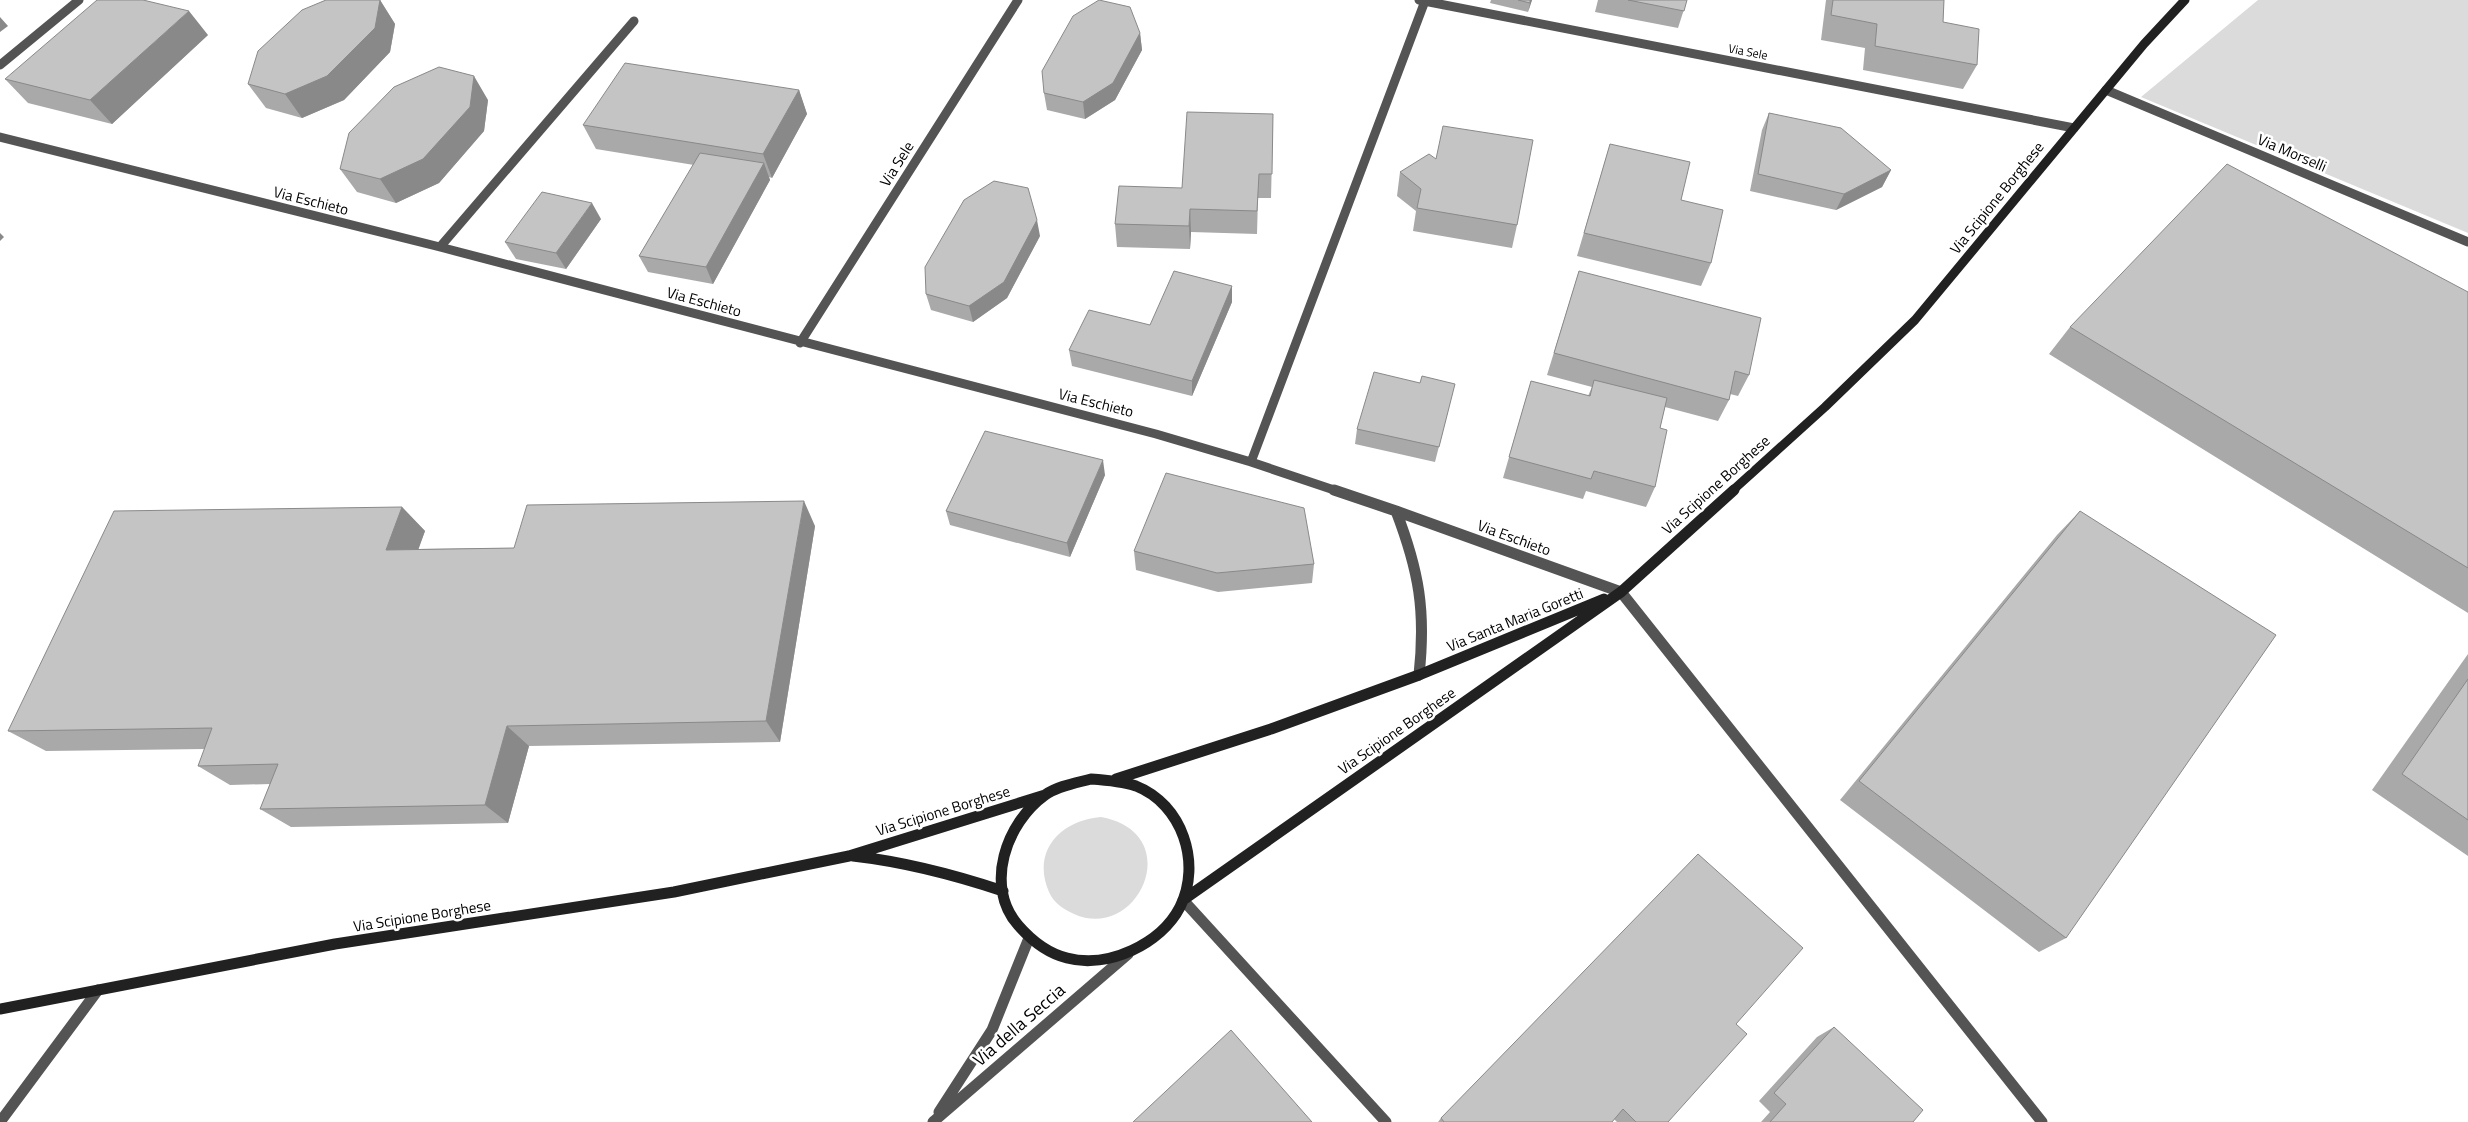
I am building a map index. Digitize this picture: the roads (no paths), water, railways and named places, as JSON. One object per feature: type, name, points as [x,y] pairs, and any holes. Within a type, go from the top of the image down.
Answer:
[{"type":"main road","name":"Via Scipione Borghese","points":[[1183,900],[1621,592],[1887,348],[1929,304],[2144,44],[2185,0]]},
{"type":"main road","name":"Via Santa Maria Goretti","points":[[1419,675],[1621,592]]},
{"type":"main road","points":[[1116,779],[1140,787],[1162,801],[1178,822],[1188,846],[1190,873],[1183,900],[1171,922],[1158,935],[1128,954],[1102,961],[1075,960],[1050,952],[1029,938],[1012,917],[1003,891],[1002,864],[1010,837],[1024,814],[1046,795],[1067,784],[1091,779],[1116,779],[1271,729],[1419,675]]},
{"type":"main road","name":"Via Scipione Borghese","points":[[0,1009],[335,944],[674,892],[850,856],[1046,795]]},
{"type":"main road","name":"Via Scipione Borghese","points":[[850,856],[896,861],[942,871],[1003,891]]},
{"type":"street","points":[[0,65],[79,0]]},
{"type":"street","name":"Via Sele","points":[[800,342],[1018,0]]},
{"type":"street","points":[[1251,462],[1422,1]]},
{"type":"street","name":"Via Sele","points":[[1422,1],[2074,128]]},
{"type":"street","points":[[440,247],[634,21]]},
{"type":"street","name":"Via Morselli","points":[[2106,90],[2468,242]]},
{"type":"street","name":"Via Eschieto","points":[[0,137],[440,247],[1156,434],[1251,462],[1396,511],[1621,592]]},
{"type":"street","points":[[1396,511],[1413,556],[1422,595],[1424,635],[1419,675]]},
{"type":"street","points":[[1621,592],[2042,1122]]},
{"type":"street","points":[[1183,900],[1386,1122]]},
{"type":"street","name":"Via della Seccia","points":[[932,1122],[992,1030],[1005,1003],[1029,938]]},
{"type":"street","name":"Via della Seccia","points":[[932,1122],[1128,954]]},
{"type":"street","points":[[0,1122],[98,990]]}]
